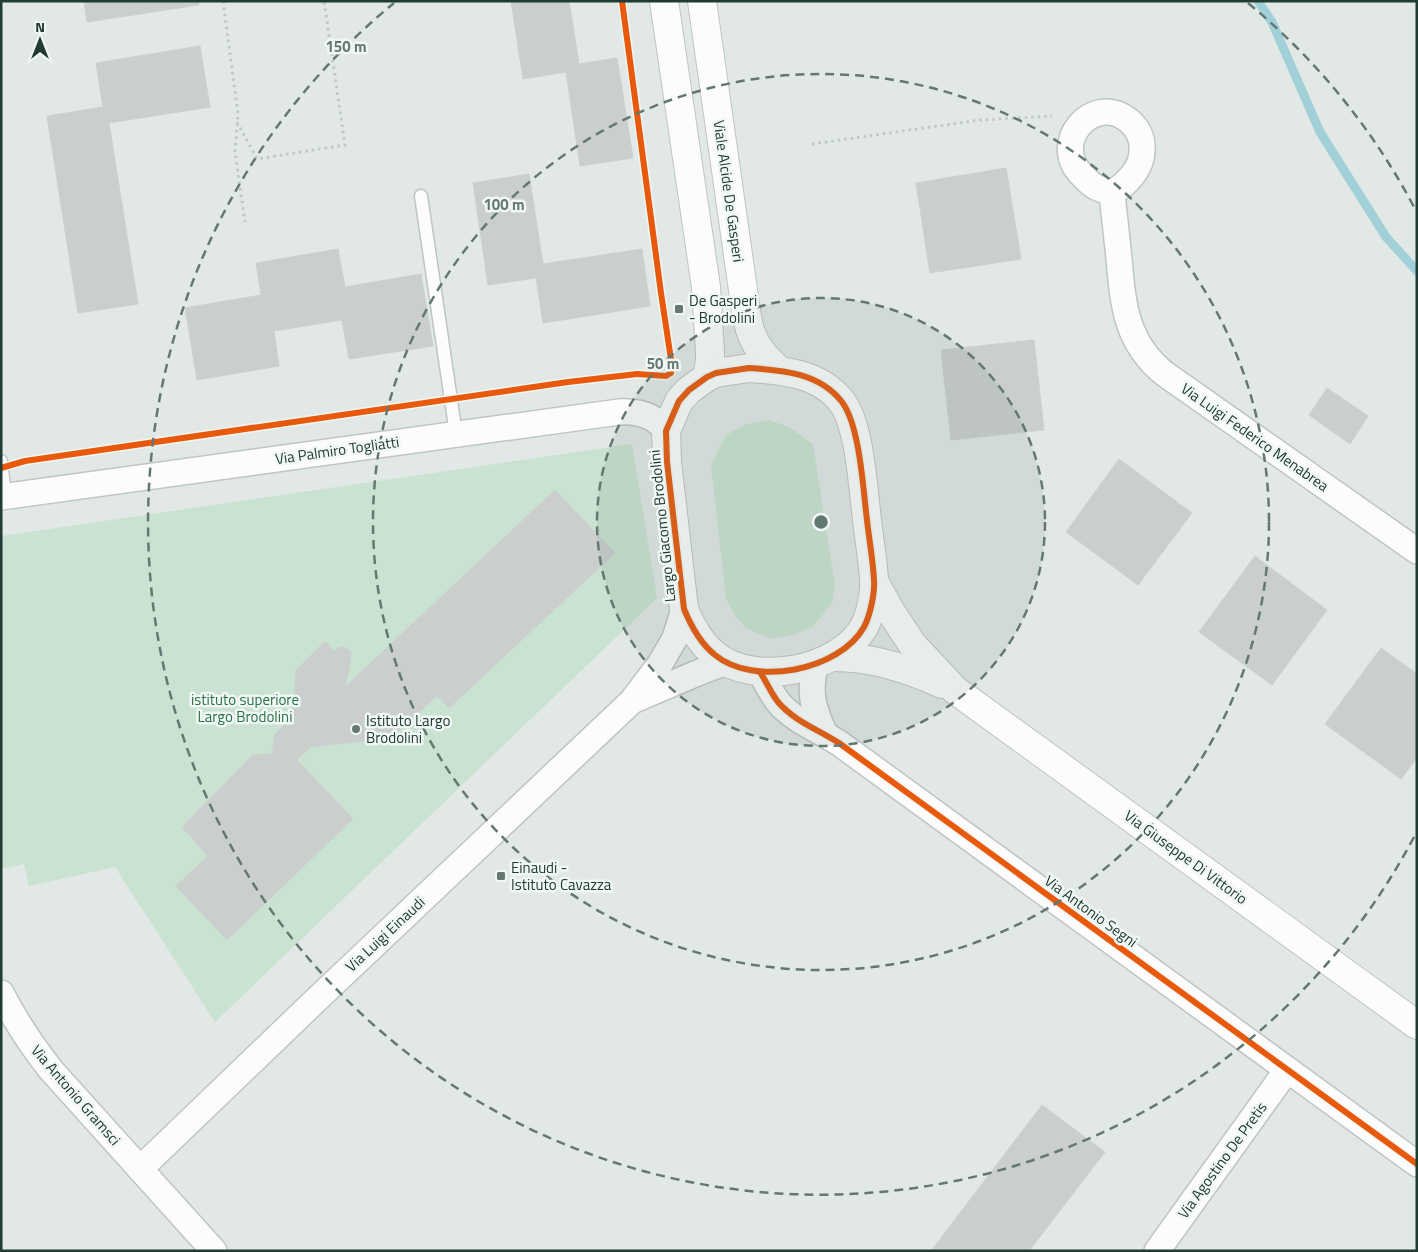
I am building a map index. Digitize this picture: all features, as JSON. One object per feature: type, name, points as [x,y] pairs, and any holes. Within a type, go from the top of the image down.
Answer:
[{"type":"street","points":[[664,1],[706,287],[710,352],[707,377]]},
{"type":"street","name":"Viale Alcide De Gasperi","points":[[702,1],[749,328],[752,339],[758,349],[779,370]]},
{"type":"street","name":"Via Luigi Federico Menabrea","points":[[1112,193],[1122,300],[1137,343],[1158,368],[1417,551]]},
{"type":"street","name":"Largo Giacomo Brodolini","points":[[749,368],[779,370],[811,378],[824,385],[842,402],[849,417],[859,456],[874,581],[871,606],[864,627],[851,644],[825,660],[779,671],[760,672],[739,668],[715,656],[696,634],[689,622],[684,609],[667,462],[666,431],[679,401],[689,390],[707,377],[749,368]]},
{"type":"street","name":"Via Palmiro Togliatti","points":[[3,496],[627,411],[657,420],[666,431]]},
{"type":"street","name":"Via Giuseppe Di Vittorio","points":[[874,581],[912,644],[955,690],[1417,1025]]},
{"type":"street","name":"Via Luigi Einaudi","points":[[140,1169],[632,701],[660,664],[675,638],[684,609]]},
{"type":"street","name":"Via Giuseppe Di Vittorio","points":[[825,660],[861,658],[920,674],[955,690]]},
{"type":"street","points":[[825,660],[812,678],[811,693],[815,710],[825,734]]},
{"type":"street","name":"Via Luigi Einaudi","points":[[632,701],[726,662]]},
{"type":"street","name":"Via Antonio Segni","points":[[760,672],[778,702],[800,721],[825,734],[1417,1164]]},
{"type":"street","name":"Via Antonio Gramsci","points":[[1,993],[17,1022],[51,1070],[214,1251]]},
{"type":"street","name":"Via Agostino De Pretis","points":[[1157,1251],[1287,1070]]},
{"type":"lane","points":[[421,196],[456,434]]},
{"type":"lane","points":[[1,462],[3,496]]},
{"type":"path","points":[[223,1],[238,114],[236,152],[245,222]]},
{"type":"path","points":[[237,122],[257,158],[345,145],[324,1]]},
{"type":"path","points":[[812,144],[980,120],[1054,116]]},
{"type":"green space","points":[[769,420],[789,427],[813,444],[835,586],[832,603],[813,627],[792,635],[773,639],[747,629],[736,617],[726,599],[711,465],[726,435],[746,424]]},
{"type":"green space","name":"istituto superiore Largo Brodolini","points":[[632,444],[657,598],[215,1022],[115,867],[29,886],[24,864],[1,869],[1,536]]},
{"type":"building","points":[[84,1],[199,1],[199,5],[87,22]]},
{"type":"building","points":[[511,1],[569,1],[579,64],[617,58],[633,158],[580,166],[566,72],[523,79]]},
{"type":"building","points":[[200,46],[210,107],[109,123],[138,304],[78,313],[47,116],[103,107],[96,63]]},
{"type":"building","points":[[1006,168],[1021,259],[930,273],[916,183]]},
{"type":"building","points":[[529,174],[543,264],[642,249],[650,306],[543,323],[536,278],[488,285],[473,183]]},
{"type":"building","points":[[338,249],[345,287],[421,274],[433,346],[349,359],[342,320],[274,331],[279,366],[197,380],[185,308],[261,295],[256,263]]},
{"type":"building","points":[[1034,340],[1044,430],[951,440],[941,350]]},
{"type":"building","points":[[1327,388],[1368,416],[1350,444],[1309,415]]},
{"type":"building","points":[[1119,459],[1192,513],[1138,585],[1066,532]]},
{"type":"building","name":"Istituto Largo Brodolini","points":[[555,490],[615,553],[449,708],[437,696],[391,738],[310,747],[297,760],[353,819],[227,940],[176,886],[208,856],[182,827],[253,755],[272,754],[275,735],[284,725],[294,703],[296,670],[325,641],[335,652],[338,648],[347,648],[351,652],[345,687]]},
{"type":"building","points":[[1255,556],[1327,610],[1272,685],[1199,632]]},
{"type":"building","points":[[1381,648],[1417,674],[1417,758],[1401,779],[1325,724]]},
{"type":"building","points":[[1042,1105],[1105,1152],[1029,1251],[931,1251]]},
{"type":"waterway","points":[[1258,1],[1272,22],[1320,132],[1386,237],[1417,271]]},
{"type":"cycle path","points":[[1,468],[25,461],[568,382],[637,374],[666,376],[671,373],[672,366],[622,1]]},
{"type":"cycle path","points":[[749,368],[800,375],[812,379],[833,392],[842,402],[848,413],[860,458],[874,580],[873,598],[868,617],[864,627],[852,642],[836,654],[816,664],[795,670],[773,672],[751,670],[732,665],[715,655],[700,640],[684,609],[667,462],[666,431],[679,401],[689,390],[716,373],[749,368]]},
{"type":"cycle path","points":[[760,672],[778,702],[791,715],[839,743],[1417,1164]]},
{"type":"place","name":"De Gasperi - Brodolini","points":[[679,309]]},
{"type":"place","name":"Istituto Largo Brodolini","points":[[356,729]]},
{"type":"place","name":"Einaudi - Istituto Cavazza","points":[[501,876]]}]
